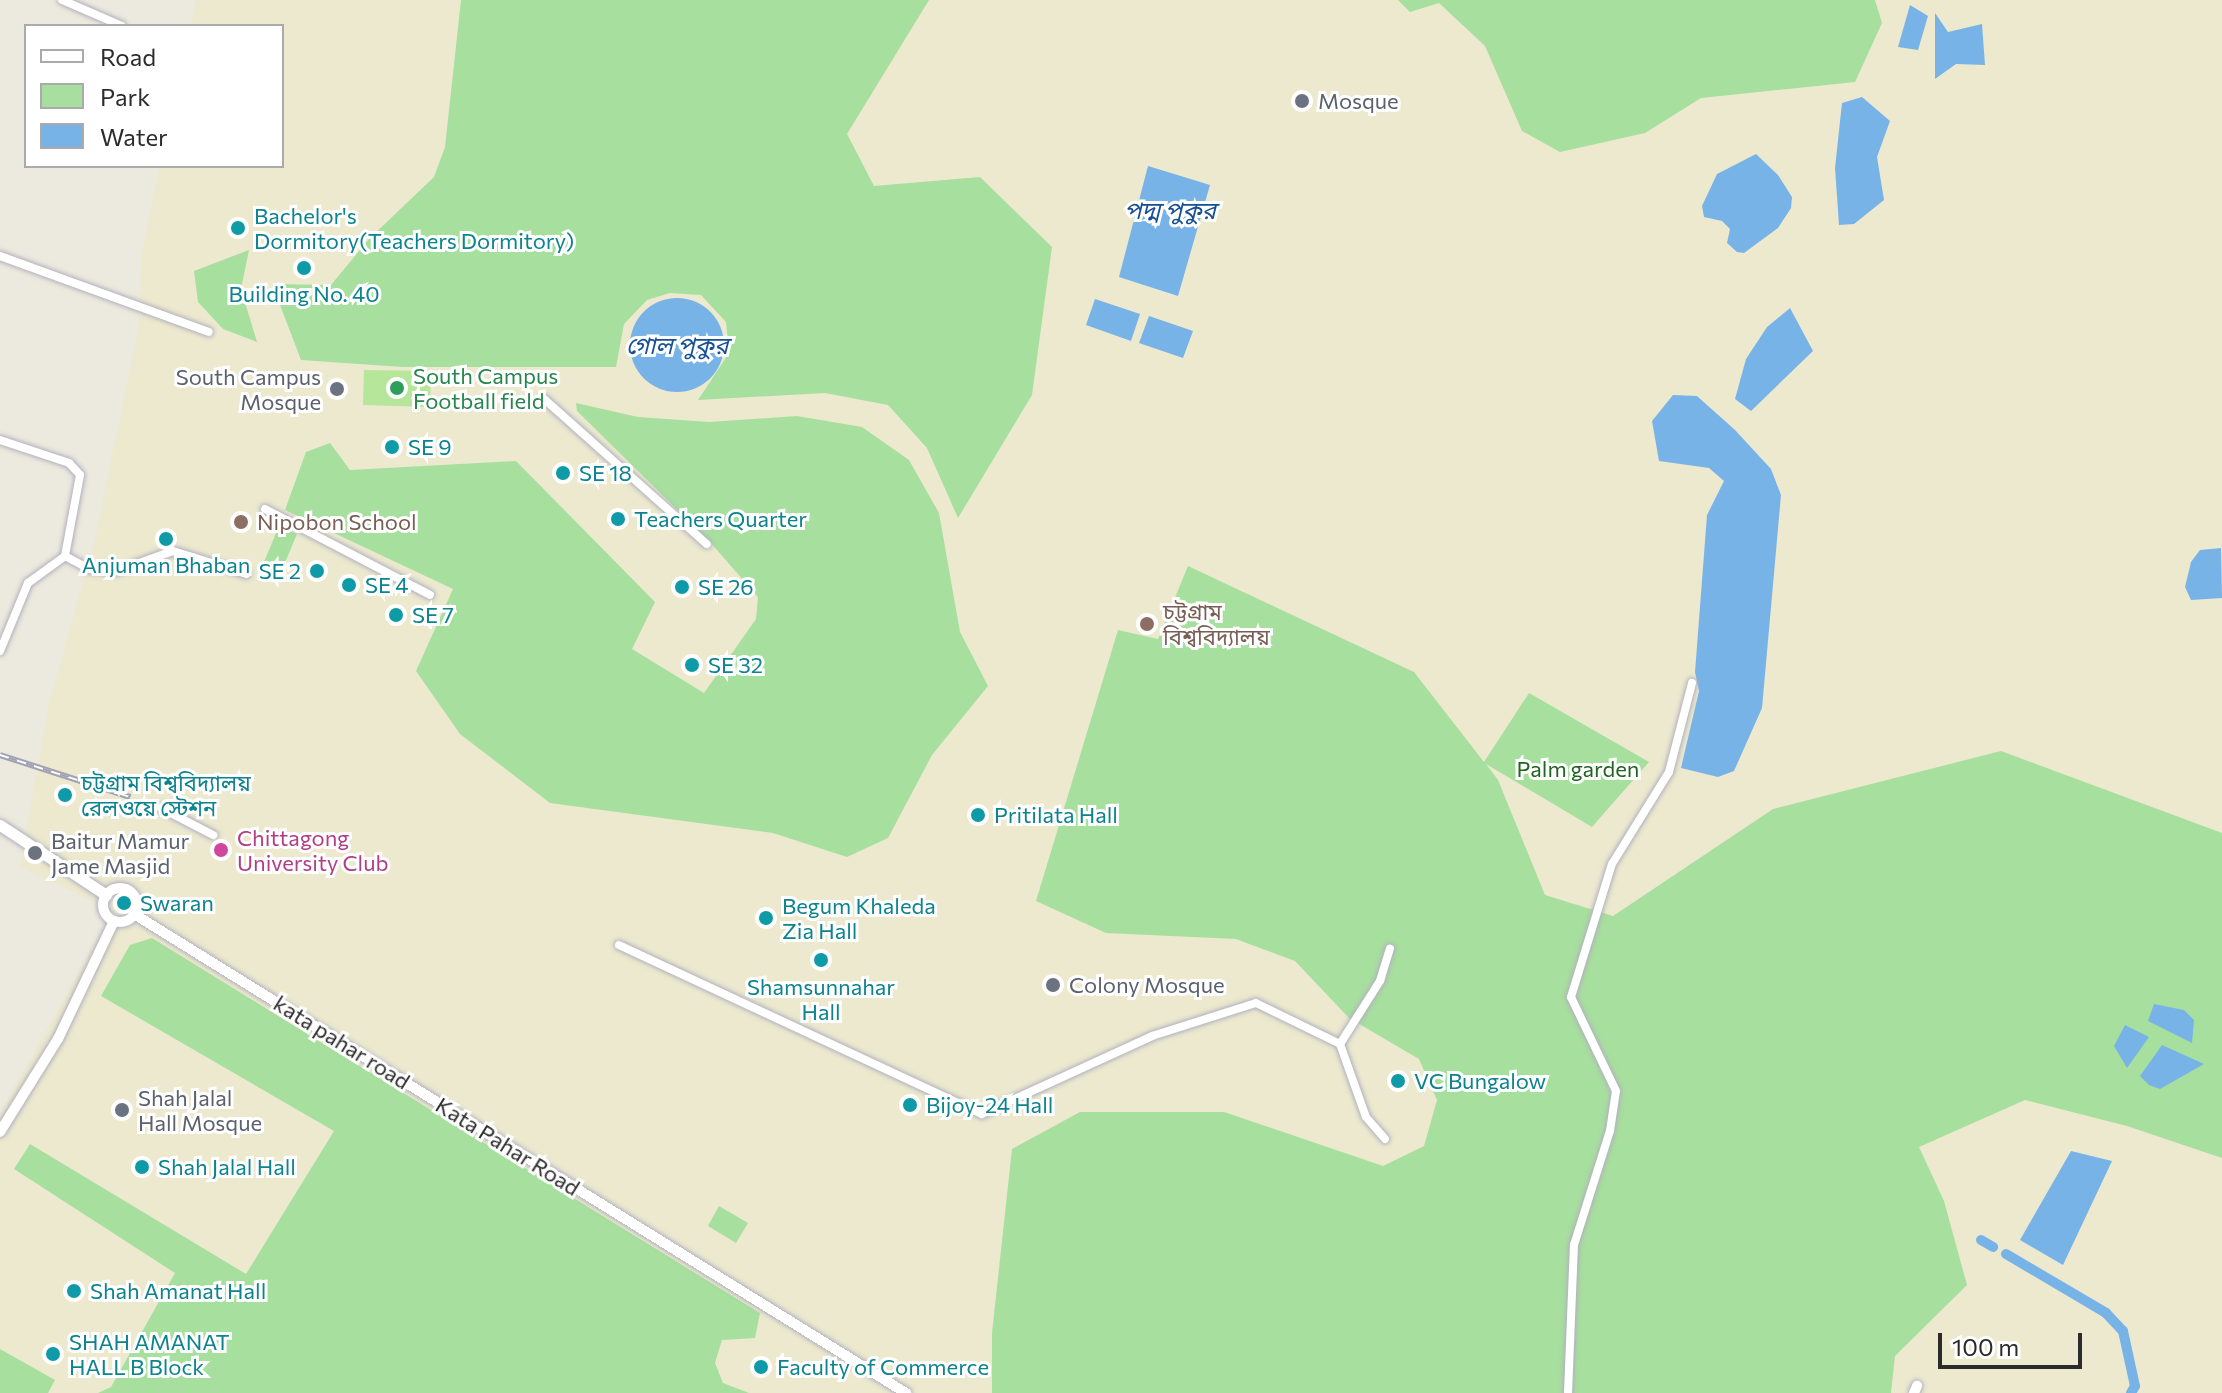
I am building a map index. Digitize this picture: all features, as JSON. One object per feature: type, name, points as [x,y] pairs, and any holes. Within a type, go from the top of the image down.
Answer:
[{"type":"main road","points":[[0,825],[106,895]]},
{"type":"street","points":[[62,0],[117,24]]},
{"type":"street","points":[[0,256],[209,332]]},
{"type":"street","points":[[544,399],[707,544]]},
{"type":"street","points":[[0,440],[69,463],[80,475],[65,556],[28,583],[0,651]]},
{"type":"street","points":[[265,509],[430,595]]},
{"type":"street","points":[[65,556],[89,569],[117,571],[173,551],[247,574]]},
{"type":"street","points":[[1568,1393],[1574,1245],[1610,1131],[1616,1091],[1571,997],[1612,864],[1669,772],[1692,683]]},
{"type":"street","points":[[161,808],[213,835]]},
{"type":"street","points":[[0,1132],[58,1039],[114,921],[134,914],[137,904],[128,891],[118,888],[106,895],[103,910],[114,921]]},
{"type":"street","name":"Kata Pahar Road","points":[[134,914],[906,1393]]},
{"type":"street","name":"kata pahar road","points":[[152,925],[859,1362]]},
{"type":"street","points":[[619,945],[982,1114],[1152,1036],[1256,1003],[1340,1044],[1366,1117],[1385,1139]]},
{"type":"street","points":[[1340,1044],[1380,981],[1390,948]]},
{"type":"shaded area","name":"চট্টগ্রাম বিশ্ববিদ্যালয়","points":[[196,0],[2222,0],[2222,1393],[0,1393],[0,1114],[105,925],[97,903],[20,867],[48,708],[95,540],[139,324],[142,251],[160,168],[284,168],[284,24],[191,24]]},
{"type":"green space","points":[[461,0],[929,0],[847,134],[874,186],[980,177],[1052,247],[1032,395],[958,518],[927,448],[888,405],[825,393],[698,400],[729,353],[726,322],[701,295],[670,293],[647,300],[624,324],[616,367],[403,367],[301,360],[272,284],[331,285],[369,239],[434,177],[445,147]]},
{"type":"green space","points":[[1398,0],[1875,0],[1882,23],[1855,82],[1701,98],[1645,133],[1560,152],[1522,131],[1485,46],[1439,3],[1410,12]]},
{"type":"green space","points":[[249,250],[241,289],[257,342],[223,329],[198,302],[194,271]]},
{"type":"green space","name":"South Campus Football field","points":[[364,370],[431,371],[430,407],[363,405]]},
{"type":"green space","points":[[576,403],[638,417],[709,422],[797,416],[862,427],[909,460],[939,513],[960,632],[988,686],[932,755],[888,838],[847,857],[773,833],[550,803],[460,734],[416,671],[453,589],[285,510],[306,452],[330,443],[350,470],[516,461],[655,602],[632,649],[704,693],[756,619],[758,597],[710,542],[577,411]]},
{"type":"green space","points":[[279,526],[297,534],[279,577],[261,569]]},
{"type":"green space","name":"Palm garden","points":[[1188,566],[1414,672],[1484,762],[1529,693],[1649,762],[1592,827],[1486,764],[1498,780],[1545,895],[1613,916],[1773,809],[2001,751],[2222,833],[2222,1158],[2127,1126],[2025,1100],[1919,1147],[1944,1201],[1967,1285],[1895,1356],[1891,1393],[992,1393],[992,1333],[1012,1149],[1080,1112],[1224,1112],[1383,1166],[1424,1146],[1437,1100],[1419,1059],[1349,1018],[1295,961],[1236,939],[1106,933],[1036,901],[1118,630],[1158,639]]},
{"type":"green space","points":[[152,938],[760,1313],[755,1338],[722,1340],[715,1363],[723,1383],[749,1393],[98,1393],[111,1387],[175,1273],[14,1169],[30,1144],[246,1274],[334,1131],[101,996],[130,945]]},
{"type":"green space","points":[[719,1206],[748,1223],[736,1243],[708,1226]]},
{"type":"green space","points":[[0,1349],[55,1380],[48,1393],[0,1393]]},
{"type":"water","points":[[1910,5],[1928,16],[1918,50],[1898,47]]},
{"type":"water","points":[[1935,13],[1948,32],[1982,24],[1985,65],[1956,64],[1935,79]]},
{"type":"water","points":[[1862,97],[1890,121],[1877,157],[1884,200],[1854,224],[1839,225],[1835,168],[1842,103]]},
{"type":"water","points":[[1756,154],[1778,175],[1792,197],[1791,208],[1778,228],[1744,253],[1737,252],[1727,243],[1730,229],[1722,221],[1704,217],[1702,206],[1717,174]]},
{"type":"water","name":"পদ্ম পুকুর","points":[[1148,166],[1210,185],[1178,296],[1119,277]]},
{"type":"water","name":"গোল পুকুর","points":[[677,298],[695,302],[710,312],[720,327],[724,345],[720,363],[710,378],[695,388],[677,392],[659,388],[644,378],[634,363],[630,345],[634,327],[644,312],[659,302]]},
{"type":"water","points":[[1095,299],[1140,314],[1131,341],[1086,325]]},
{"type":"water","points":[[1790,308],[1813,351],[1751,411],[1735,399],[1746,359],[1767,327]]},
{"type":"water","points":[[1149,316],[1193,331],[1183,358],[1139,343]]},
{"type":"water","points":[[1673,395],[1697,396],[1735,430],[1771,469],[1781,495],[1762,708],[1734,771],[1718,777],[1681,768],[1699,691],[1695,672],[1707,515],[1724,481],[1709,468],[1659,461],[1652,421]]},
{"type":"water","points":[[2221,548],[2222,598],[2191,600],[2185,587],[2191,562],[2200,550]]},
{"type":"water","points":[[2154,1004],[2184,1010],[2194,1020],[2192,1043],[2148,1021]]},
{"type":"water","points":[[2125,1025],[2149,1037],[2127,1068],[2114,1046]]},
{"type":"water","points":[[2162,1045],[2204,1064],[2160,1089],[2149,1085],[2140,1076]]},
{"type":"water","points":[[2071,1151],[2112,1161],[2063,1265],[2020,1240]]},
{"type":"waterway","points":[[1981,1240],[1993,1247]]},
{"type":"waterway","points":[[2006,1254],[2106,1313],[2123,1331],[2135,1386],[2131,1393]]},
{"type":"railway","points":[[0,755],[130,797]]},
{"type":"place","name":"Mosque","points":[[1302,101]]},
{"type":"place","name":"Bachelor's Dormitory(Teachers Dormitory)","points":[[238,228]]},
{"type":"place","name":"Building No. 40","points":[[304,268]]},
{"type":"place","name":"South Campus Football field","points":[[397,388]]},
{"type":"place","name":"South Campus Mosque","points":[[337,389]]},
{"type":"place","name":"SE 9","points":[[392,447]]},
{"type":"place","name":"SE 18","points":[[563,473]]},
{"type":"place","name":"Teachers Quarter","points":[[618,519]]},
{"type":"place","name":"Nipobon School","points":[[241,522]]},
{"type":"place","name":"Anjuman Bhaban","points":[[166,539]]},
{"type":"place","name":"SE 2","points":[[317,571]]},
{"type":"place","name":"SE 4","points":[[349,585]]},
{"type":"place","name":"SE 26","points":[[682,587]]},
{"type":"place","name":"SE 7","points":[[396,615]]},
{"type":"place","name":"চট্টগ্রাম বিশ্ববিদ্যালয়","points":[[1147,624]]},
{"type":"place","name":"SE 32","points":[[692,665]]},
{"type":"place","name":"চট্টগ্রাম বিশ্ববিদ্যালয় রেলওয়ে স্টেশন","points":[[65,795]]},
{"type":"place","name":"Pritilata Hall","points":[[978,815]]},
{"type":"place","name":"Chittagong University Club","points":[[221,850]]},
{"type":"place","name":"Baitur Mamur Jame Masjid","points":[[35,853]]},
{"type":"place","name":"Swaran","points":[[124,903]]},
{"type":"place","name":"Begum Khaleda Zia Hall","points":[[766,918]]},
{"type":"place","name":"Shamsunnahar Hall","points":[[821,960]]},
{"type":"place","name":"Colony Mosque","points":[[1053,985]]},
{"type":"place","name":"VC Bungalow","points":[[1398,1081]]},
{"type":"place","name":"Bijoy-24 Hall","points":[[910,1105]]},
{"type":"place","name":"Shah Jalal Hall Mosque","points":[[122,1110]]},
{"type":"place","name":"Shah Jalal Hall","points":[[142,1167]]},
{"type":"place","name":"Shah Amanat Hall","points":[[74,1291]]},
{"type":"place","name":"SHAH AMANAT HALL B Block","points":[[53,1354]]},
{"type":"place","name":"Faculty of Commerce","points":[[761,1367]]}]
